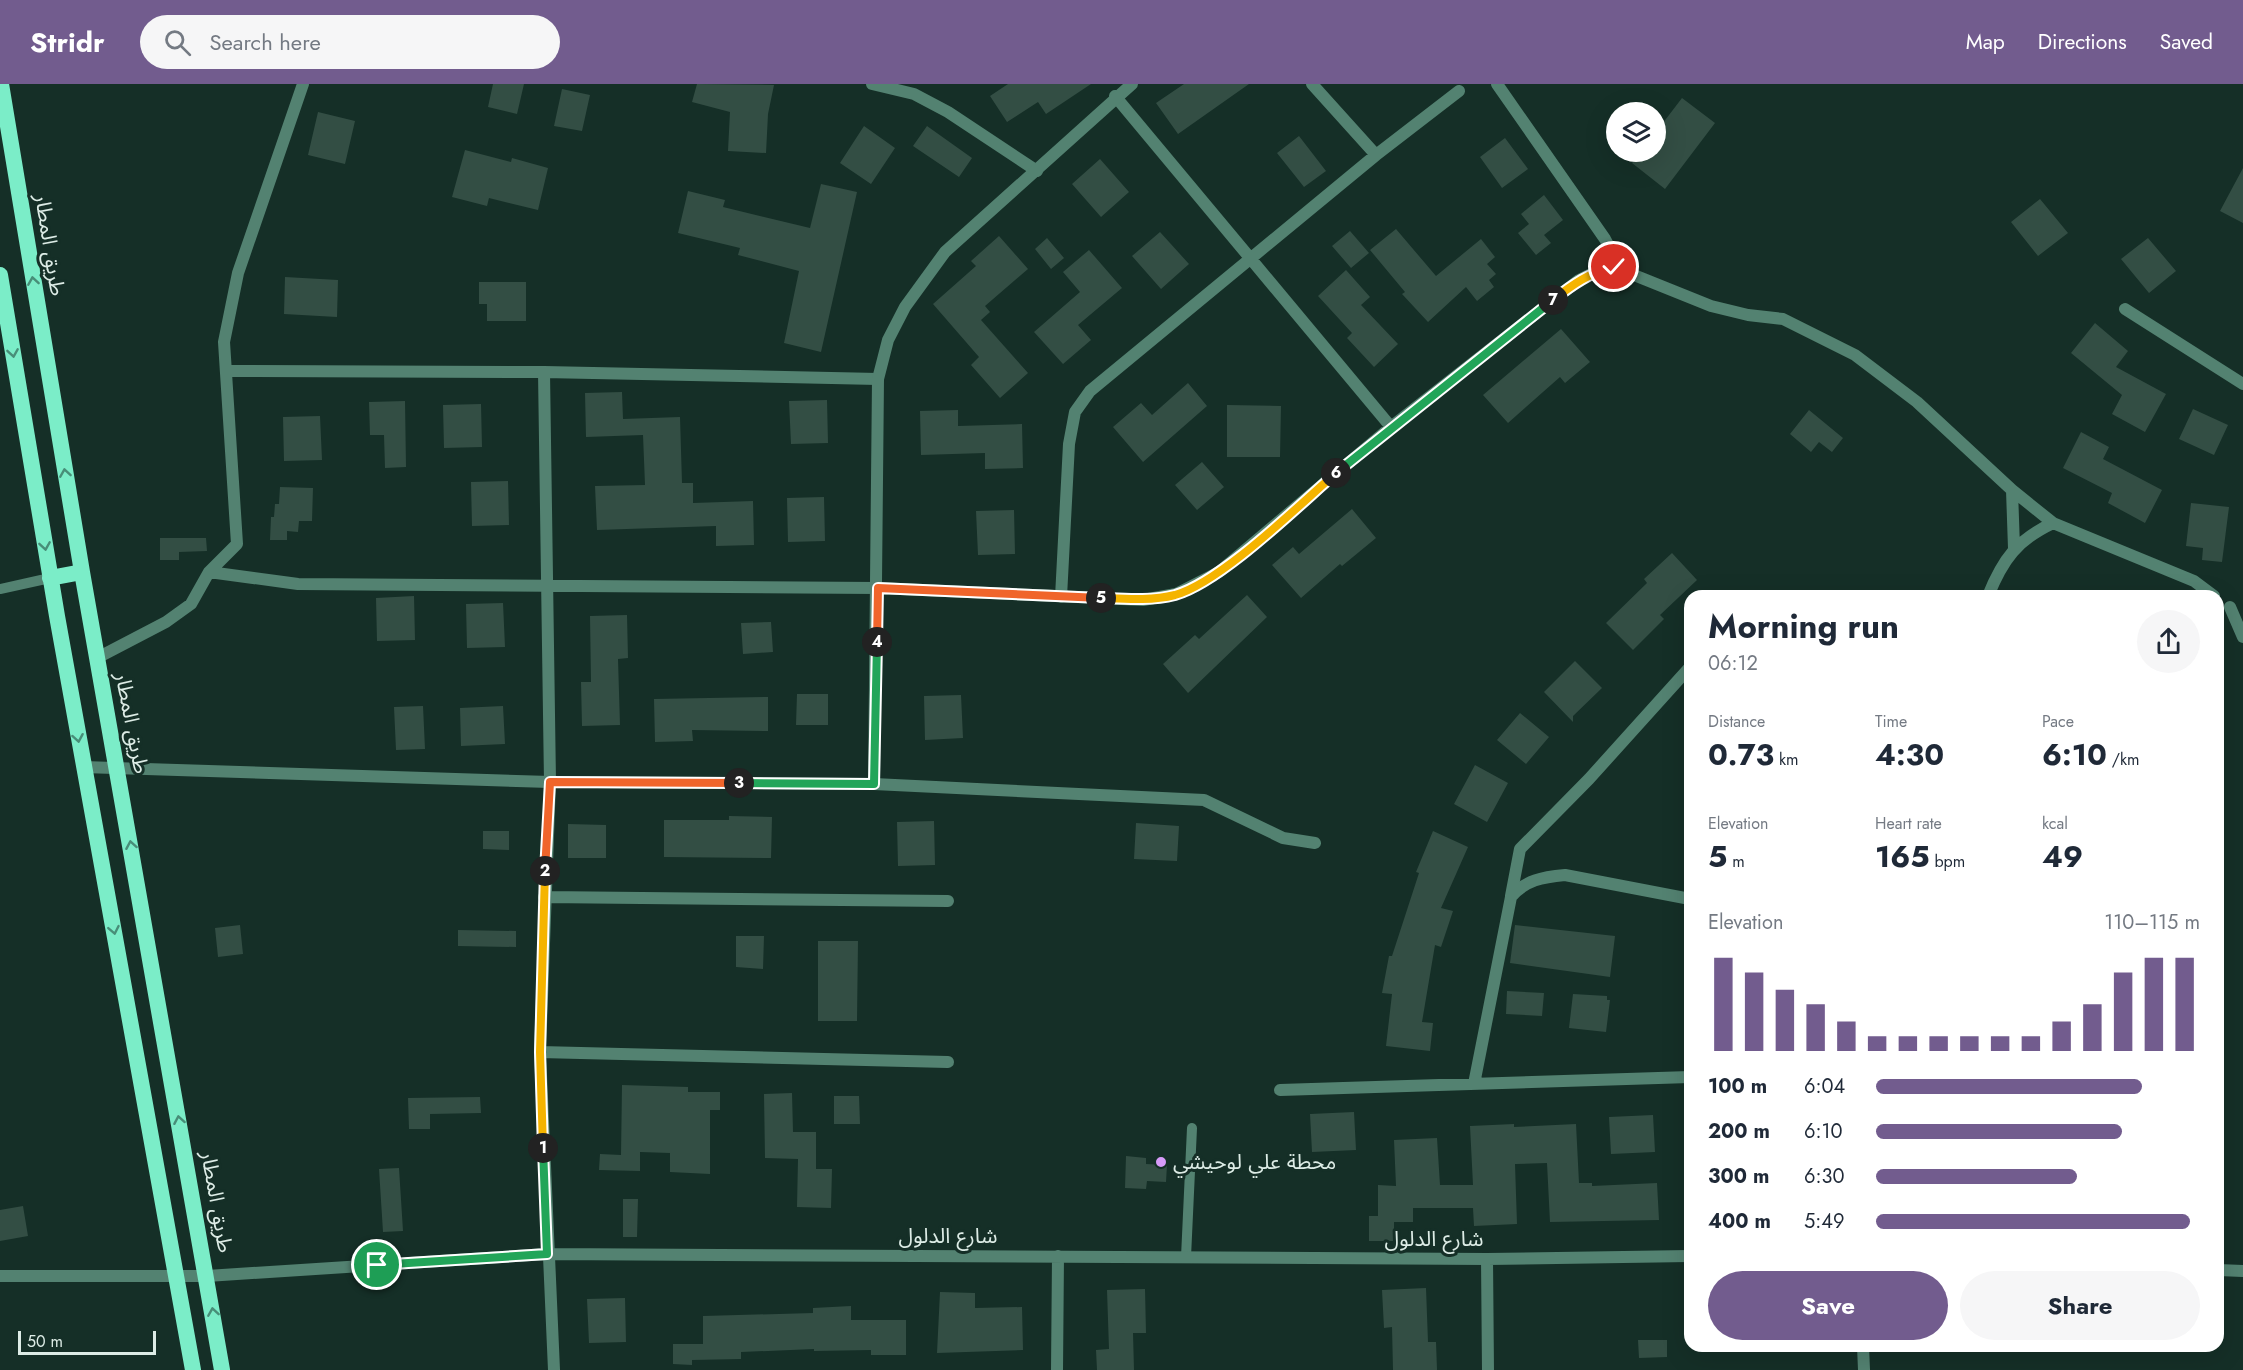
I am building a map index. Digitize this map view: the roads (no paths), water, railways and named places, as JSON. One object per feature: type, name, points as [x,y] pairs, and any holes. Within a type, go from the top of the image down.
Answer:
[{"type":"highway","name":"طريق المطار","points":[[1,84],[82,572],[222,1370]]},
{"type":"highway","points":[[0,275],[83,767],[178,1276],[193,1370]]},
{"type":"highway","points":[[50,578],[82,572]]},
{"type":"street","points":[[97,658],[166,622],[191,604],[210,572],[237,544],[224,342],[238,273],[303,84]]},
{"type":"street","points":[[872,84],[914,89],[1037,171]]},
{"type":"street","points":[[874,784],[878,588],[878,379],[888,340],[905,307],[945,252],[1037,171],[1115,96],[1132,84]]},
{"type":"street","points":[[1312,84],[1376,155]]},
{"type":"street","points":[[1497,84],[1605,239],[1612,252],[1614,267]]},
{"type":"street","points":[[1061,597],[1069,444],[1075,412],[1090,391],[1376,155],[1460,91]]},
{"type":"street","points":[[1115,96],[1390,427]]},
{"type":"street","points":[[210,572],[298,584],[548,588],[878,588],[1143,600],[1176,594],[1220,572],[1390,427],[1578,280],[1601,269],[1614,267],[1711,306],[1748,315],[1783,319],[1855,355],[1917,402],[2012,490],[2053,523],[2185,577],[2205,590]]},
{"type":"street","points":[[2125,309],[2243,384]]},
{"type":"street","points":[[226,371],[544,372],[878,379]]},
{"type":"street","points":[[544,372],[550,782],[540,1052],[547,1254],[554,1370]]},
{"type":"street","points":[[2012,490],[2014,548]]},
{"type":"street","points":[[1990,590],[1998,570],[2014,548],[2053,523]]},
{"type":"street","points":[[2224,603],[2243,616]]},
{"type":"street","points":[[2230,607],[2243,637]]},
{"type":"street","points":[[1473,1084],[1520,849],[1589,779],[1684,674]]},
{"type":"street","points":[[83,767],[118,770],[550,782],[874,784],[1204,800],[1283,838],[1315,843]]},
{"type":"street","points":[[1510,897],[1520,886],[1530,881],[1565,875],[1684,898]]},
{"type":"street","points":[[544,897],[948,901]]},
{"type":"street","points":[[540,1052],[948,1062]]},
{"type":"street","points":[[1281,1090],[1684,1077]]},
{"type":"street","name":"شارع الدلول","points":[[0,1276],[207,1276],[547,1254],[1487,1259],[1684,1256]]},
{"type":"street","points":[[1058,1256],[1058,1370]]},
{"type":"street","points":[[1487,1259],[1488,1370]]},
{"type":"street","points":[[2224,1270],[2243,1271]]},
{"type":"street","points":[[1863,1352],[1864,1370]]},
{"type":"lane","points":[[0,589],[50,578]]},
{"type":"lane","points":[[1185,1257],[1192,1128]]},
{"type":"place","name":"محطة علي لوحيشي","points":[[1161,1162]]}]
